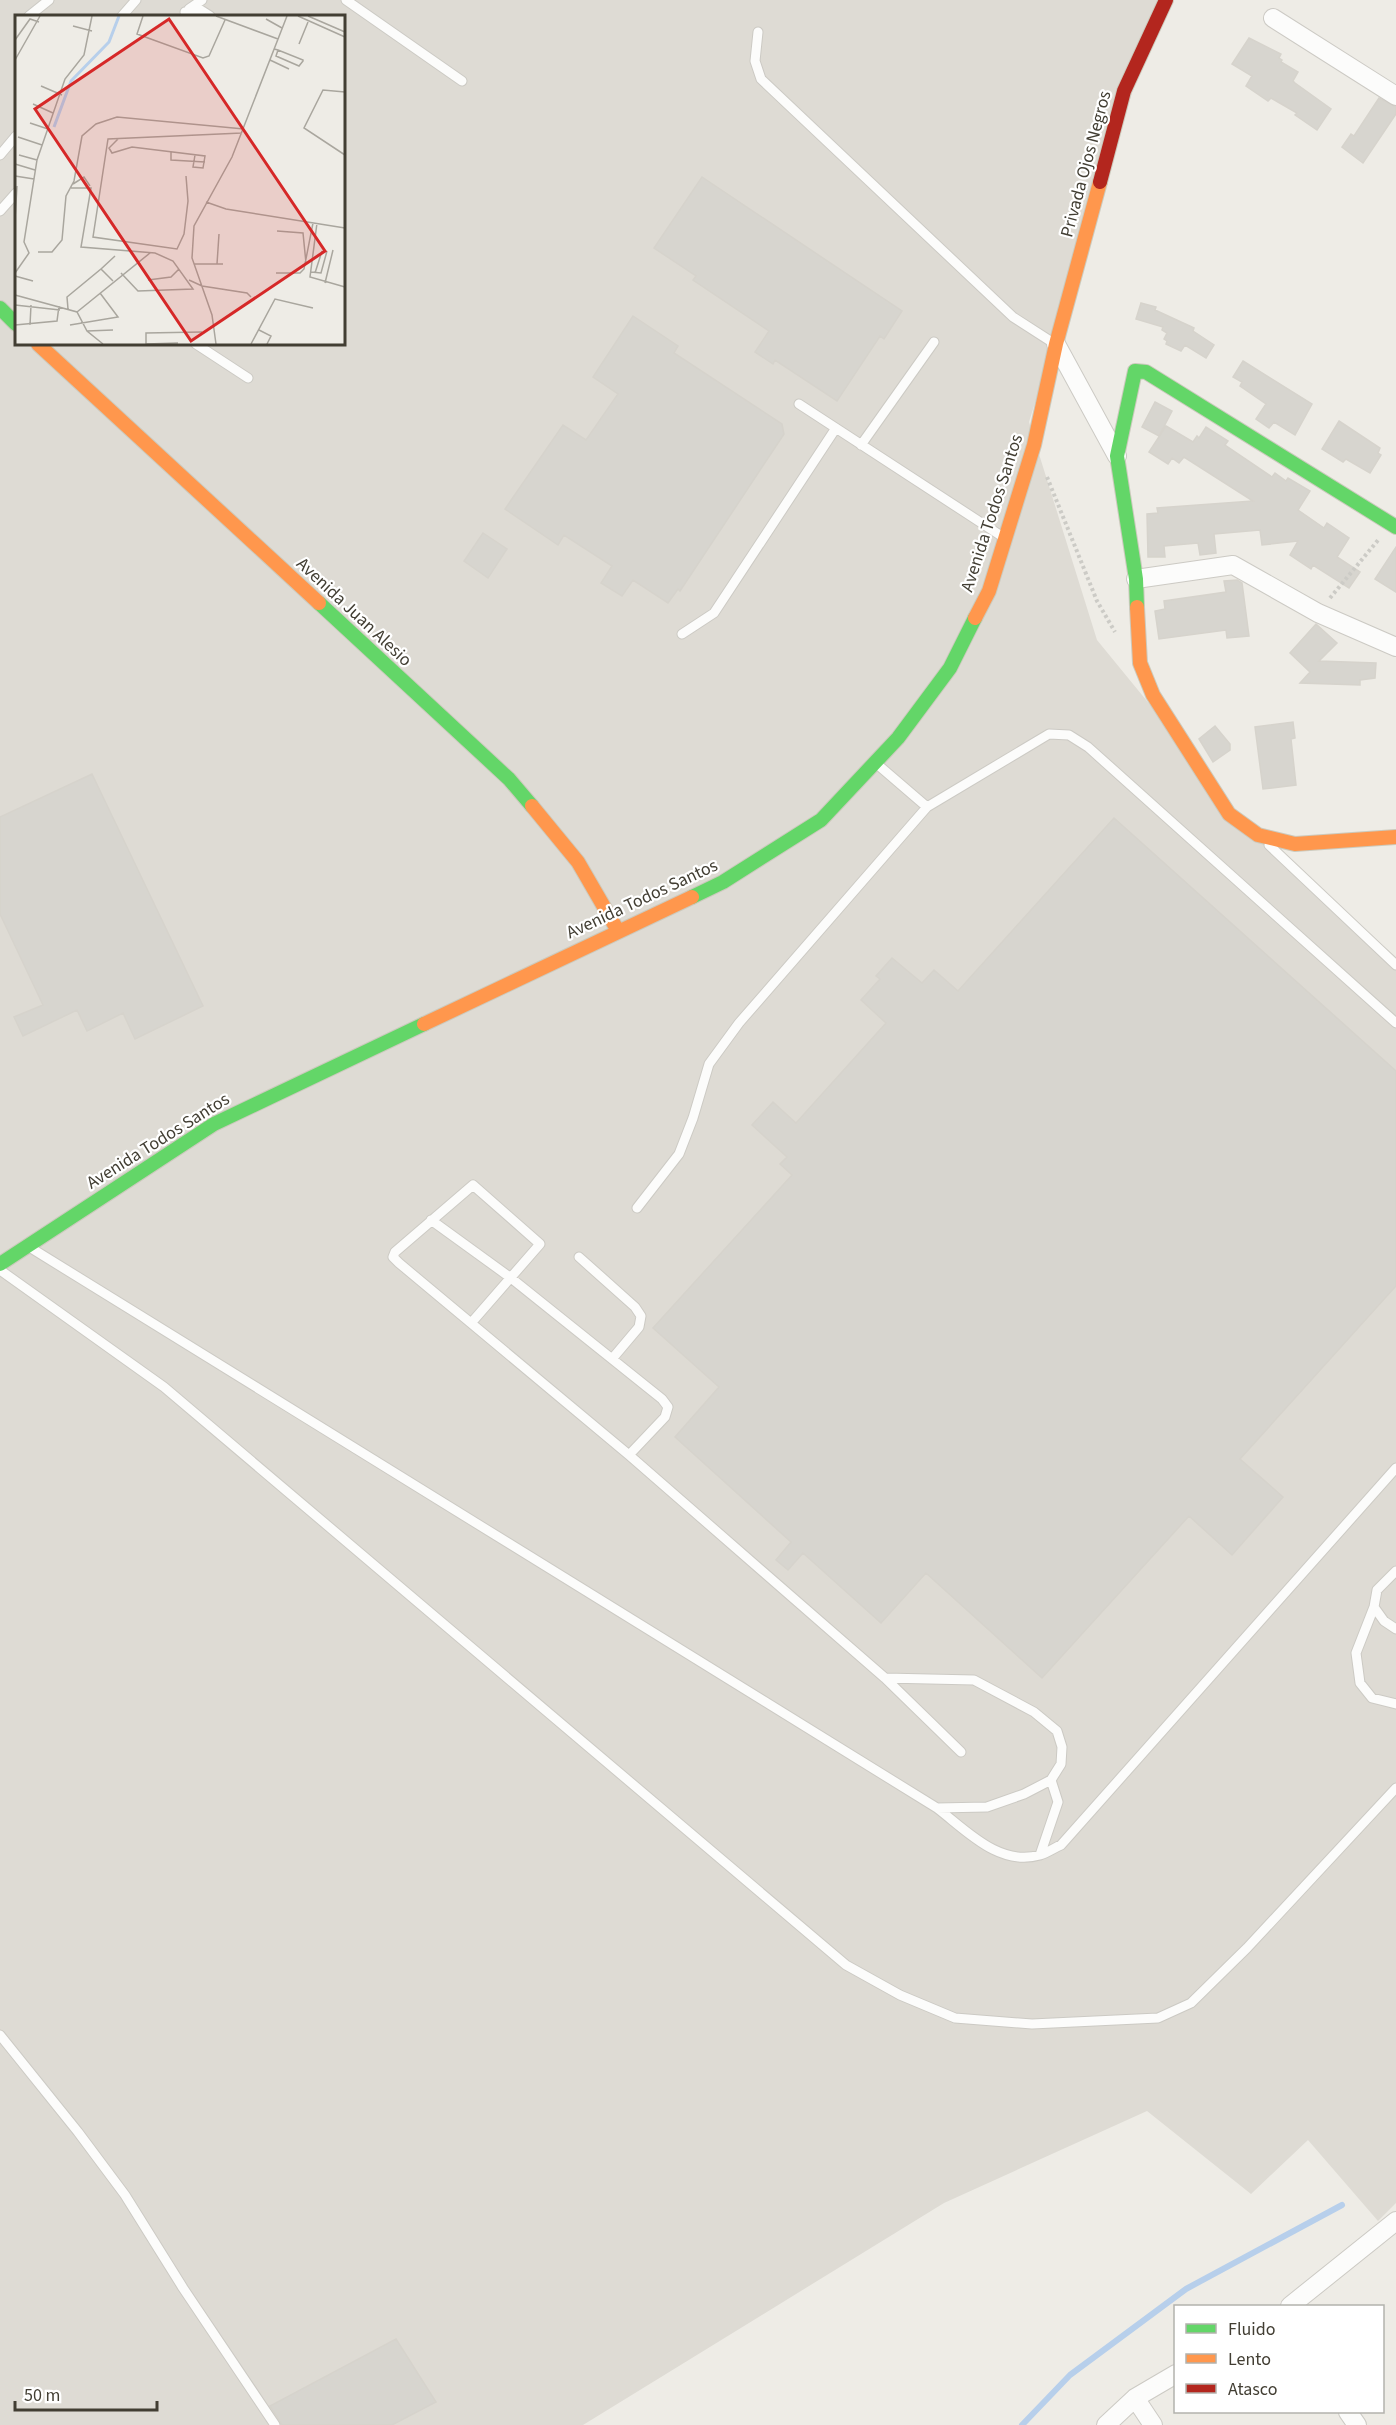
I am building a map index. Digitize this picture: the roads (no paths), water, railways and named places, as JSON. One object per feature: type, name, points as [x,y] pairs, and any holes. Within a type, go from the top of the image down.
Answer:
[{"type":"street","name":"Privada Ojos Negros","points":[[1056,344],[1124,92],[1166,0]]},
{"type":"street","points":[[1273,18],[1396,96]]},
{"type":"street","points":[[0,308],[15,323]]},
{"type":"street","points":[[1056,344],[1118,456]]},
{"type":"street","name":"Avenida Todos Santos","points":[[0,1264],[214,1124],[723,882],[821,820],[898,738],[951,668],[989,591],[1034,445],[1056,344]]},
{"type":"street","name":"Avenida Juan Alesio","points":[[39,345],[508,779],[578,862],[618,931]]},
{"type":"street","points":[[1394,526],[1146,372],[1135,371],[1118,456],[1136,579],[1140,663],[1153,695],[1229,814],[1258,835],[1294,844],[1396,837]]},
{"type":"street","points":[[1136,579],[1233,564],[1318,613],[1396,647]]},
{"type":"street","points":[[1292,2305],[1396,2221]]},
{"type":"street","points":[[1106,2425],[1135,2398],[1174,2375]]},
{"type":"street","points":[[1135,2398],[1153,2425]]},
{"type":"lane","points":[[30,15],[49,0]]},
{"type":"lane","points":[[123,15],[136,0]]},
{"type":"lane","points":[[183,14],[202,0]]},
{"type":"lane","points":[[346,0],[462,81]]},
{"type":"lane","points":[[183,14],[199,9],[208,15]]},
{"type":"lane","points":[[758,32],[755,61],[761,79],[1013,317],[1056,344]]},
{"type":"lane","points":[[0,155],[15,137]]},
{"type":"lane","points":[[0,211],[15,194]]},
{"type":"lane","points":[[861,445],[934,342]]},
{"type":"lane","points":[[198,345],[248,378]]},
{"type":"lane","points":[[799,404],[1005,538]]},
{"type":"lane","points":[[682,634],[714,613],[836,428]]},
{"type":"lane","points":[[637,1208],[679,1154],[693,1118],[709,1064],[739,1023],[927,807],[1049,734],[1069,735],[1088,747],[1396,1023]]},
{"type":"lane","points":[[875,763],[927,807]]},
{"type":"lane","points":[[1258,835],[1396,965]]},
{"type":"lane","points":[[472,1322],[540,1244],[477,1187],[469,1186],[395,1252],[393,1257],[629,1455],[885,1678],[962,1752]]},
{"type":"lane","points":[[431,1220],[511,1278],[662,1399],[668,1407],[665,1417],[629,1455]]},
{"type":"lane","points":[[27,1245],[937,1808],[989,1849],[1019,1857],[1040,1855],[1061,1845],[1396,1468]]},
{"type":"lane","points":[[579,1257],[635,1306],[641,1316],[639,1327],[612,1359]]},
{"type":"lane","points":[[0,1270],[164,1387],[846,1965],[900,1995],[955,2018],[1032,2024],[1158,2018],[1191,2002],[1247,1948],[1396,1788]]},
{"type":"lane","points":[[1396,1571],[1377,1590],[1374,1607],[1356,1653],[1360,1683],[1372,1698],[1396,1704]]},
{"type":"lane","points":[[1374,1607],[1384,1621],[1396,1629]]},
{"type":"lane","points":[[885,1678],[974,1680],[1034,1712],[1057,1731],[1062,1748],[1061,1764],[1051,1780],[987,1807],[937,1808]]},
{"type":"lane","points":[[1040,1855],[1058,1802],[1051,1780]]},
{"type":"lane","points":[[0,2035],[125,2195],[183,2288],[275,2425]]},
{"type":"waterway","points":[[1022,2425],[1070,2375],[1186,2289],[1342,2205]]}]
